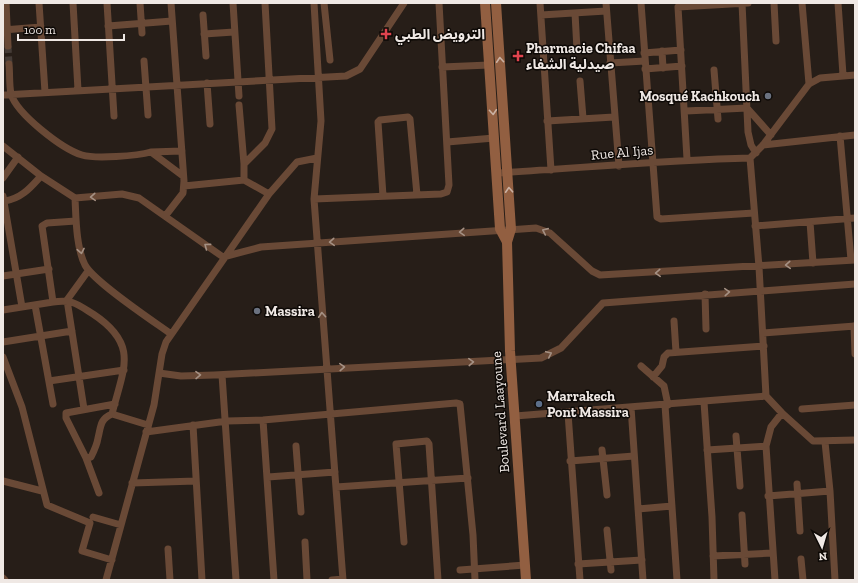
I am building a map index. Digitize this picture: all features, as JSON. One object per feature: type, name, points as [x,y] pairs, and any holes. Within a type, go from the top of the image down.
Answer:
[{"type":"street","points":[[6,3],[5,30],[8,46]]},
{"type":"street","points":[[39,3],[45,92]]},
{"type":"street","points":[[73,3],[78,90]]},
{"type":"street","points":[[107,3],[114,116]]},
{"type":"street","points":[[140,3],[142,33]]},
{"type":"street","points":[[166,215],[179,199],[184,186],[171,3]]},
{"type":"street","points":[[233,3],[239,96]]},
{"type":"street","points":[[244,164],[265,143],[272,129],[265,3]]},
{"type":"street","points":[[314,3],[321,121],[314,199],[316,243],[343,580],[332,580]]},
{"type":"street","points":[[324,3],[330,60]]},
{"type":"street","points":[[3,95],[318,76],[346,76],[360,69],[404,3]]},
{"type":"street","points":[[314,199],[441,194],[447,192],[450,185],[439,3]]},
{"type":"street","name":"Boulevard Laayoune","points":[[485,3],[496,173],[507,242],[511,360],[526,580]]},
{"type":"street","name":"Boulevard Laayoune","points":[[496,3],[508,172],[506,229]]},
{"type":"street","points":[[540,3],[551,170]]},
{"type":"street","points":[[606,3],[618,166]]},
{"type":"street","points":[[641,3],[653,163],[655,212],[657,217],[661,219],[754,213]]},
{"type":"street","points":[[742,3],[749,139],[753,156],[754,213],[759,267],[766,396],[808,439],[825,442],[855,440]]},
{"type":"street","points":[[687,159],[686,111],[678,5],[748,3]]},
{"type":"street","points":[[774,3],[776,41]]},
{"type":"street","points":[[802,3],[810,84]]},
{"type":"street","points":[[838,3],[843,75]]},
{"type":"street","points":[[541,15],[606,11]]},
{"type":"street","points":[[575,13],[578,50]]},
{"type":"street","points":[[203,15],[206,56]]},
{"type":"street","points":[[108,26],[172,21]]},
{"type":"street","points":[[5,30],[41,27]]},
{"type":"street","points":[[204,34],[234,32]]},
{"type":"street","points":[[644,53],[681,50]]},
{"type":"street","points":[[662,52],[663,68]]},
{"type":"street","points":[[144,61],[148,115]]},
{"type":"street","points":[[610,63],[645,61]]},
{"type":"street","points":[[9,64],[12,94],[30,120],[73,151],[92,157],[182,151]]},
{"type":"street","points":[[442,67],[489,65]]},
{"type":"street","points":[[645,69],[682,66]]},
{"type":"street","points":[[714,70],[718,119]]},
{"type":"street","points":[[753,156],[764,145],[810,84],[820,78],[855,75]]},
{"type":"street","points":[[580,81],[583,118]]},
{"type":"street","points":[[207,83],[210,124]]},
{"type":"street","points":[[239,105],[244,180]]},
{"type":"street","points":[[686,111],[747,108]]},
{"type":"street","points":[[747,108],[771,135]]},
{"type":"street","points":[[383,196],[378,122],[380,120],[408,117],[410,119],[417,195]]},
{"type":"street","points":[[547,121],[614,117]]},
{"type":"street","points":[[764,145],[855,135]]},
{"type":"street","points":[[223,257],[261,247],[506,229],[544,229],[592,271],[600,275],[759,267],[853,260],[851,218],[840,136]]},
{"type":"street","points":[[447,142],[494,138]]},
{"type":"street","points":[[3,146],[41,176],[75,198],[132,195],[146,201],[223,257]]},
{"type":"street","points":[[151,152],[183,176]]},
{"type":"street","name":"Rue Al Ijas","points":[[496,173],[618,166],[687,159],[753,156]]},
{"type":"street","points":[[3,178],[18,157]]},
{"type":"street","points":[[106,580],[154,405],[164,346],[223,257],[269,194],[297,162],[317,158]]},
{"type":"street","points":[[22,307],[18,274],[4,200],[16,199],[24,194],[41,176]]},
{"type":"street","points":[[184,186],[244,180],[269,194]]},
{"type":"street","points":[[75,198],[76,221],[82,255],[88,271],[171,334]]},
{"type":"street","points":[[755,226],[851,218]]},
{"type":"street","points":[[53,302],[42,226],[47,223],[76,221]]},
{"type":"street","points":[[810,222],[813,263]]},
{"type":"street","points":[[3,276],[49,269]]},
{"type":"street","points":[[84,409],[67,300],[88,271]]},
{"type":"street","points":[[159,373],[181,376],[222,375],[326,368],[541,358],[561,348],[602,303],[705,294],[855,284]]},
{"type":"street","points":[[705,294],[706,329]]},
{"type":"street","points":[[3,310],[67,300],[97,317],[122,341],[124,370],[112,414],[101,422],[96,447],[91,457],[86,458]]},
{"type":"street","points":[[35,305],[53,404]]},
{"type":"street","points":[[674,321],[676,352]]},
{"type":"street","points":[[763,333],[855,326],[855,354]]},
{"type":"street","points":[[3,342],[72,331]]},
{"type":"street","points":[[653,377],[662,366],[666,354],[764,346]]},
{"type":"street","points":[[3,357],[22,407],[42,491],[47,505],[84,518],[90,523],[83,552],[112,560]]},
{"type":"street","points":[[641,366],[665,388],[677,580]]},
{"type":"street","points":[[49,381],[80,378],[124,370]]},
{"type":"street","points":[[222,375],[227,421],[236,580]]},
{"type":"street","points":[[515,416],[568,413],[766,396]]},
{"type":"street","points":[[704,402],[712,517],[714,580]]},
{"type":"street","points":[[112,414],[147,428],[227,421],[264,420],[456,403],[460,404],[468,478],[475,580]]},
{"type":"street","points":[[99,493],[86,458],[66,415],[69,411],[115,404]]},
{"type":"street","points":[[802,409],[855,405]]},
{"type":"street","points":[[631,407],[643,580]]},
{"type":"street","points":[[568,413],[570,461],[580,580]]},
{"type":"street","points":[[774,580],[766,446],[771,427],[782,413]]},
{"type":"street","points":[[264,420],[274,580]]},
{"type":"street","points":[[193,425],[202,580]]},
{"type":"street","points":[[736,436],[740,486]]},
{"type":"street","points":[[404,542],[395,446],[397,443],[428,442],[438,580]]},
{"type":"street","points":[[825,442],[830,491],[835,580]]},
{"type":"street","points":[[296,446],[301,512]]},
{"type":"street","points":[[707,450],[766,446]]},
{"type":"street","points":[[602,450],[607,495]]},
{"type":"street","points":[[570,461],[634,456]]},
{"type":"street","points":[[268,477],[335,472]]},
{"type":"street","points":[[336,487],[468,478]]},
{"type":"street","points":[[3,481],[42,491]]},
{"type":"street","points":[[132,483],[196,481]]},
{"type":"street","points":[[797,484],[800,532]]},
{"type":"street","points":[[768,496],[830,491]]},
{"type":"street","points":[[638,508],[672,506]]},
{"type":"street","points":[[742,515],[745,564]]},
{"type":"street","points":[[93,517],[121,525]]},
{"type":"street","points":[[607,530],[610,567]]},
{"type":"street","points":[[305,542],[307,580]]},
{"type":"street","points":[[168,549],[170,580]]},
{"type":"street","points":[[713,556],[772,553]]},
{"type":"street","points":[[801,559],[802,580]]},
{"type":"street","points":[[578,564],[610,567],[642,560]]},
{"type":"street","points":[[460,570],[525,565]]},
{"type":"tunnel","points":[[8,46],[9,64]]},
{"type":"place","name":"الترويض الطبي","points":[[386,34]]},
{"type":"place","name":"Pharmacie Chifaa صيدلية الشفاء","points":[[518,56]]},
{"type":"place","name":"Mosqué Kachkouch","points":[[768,96]]},
{"type":"place","name":"Massira","points":[[257,311]]},
{"type":"place","name":"Marrakech Pont Massira","points":[[539,404]]}]
